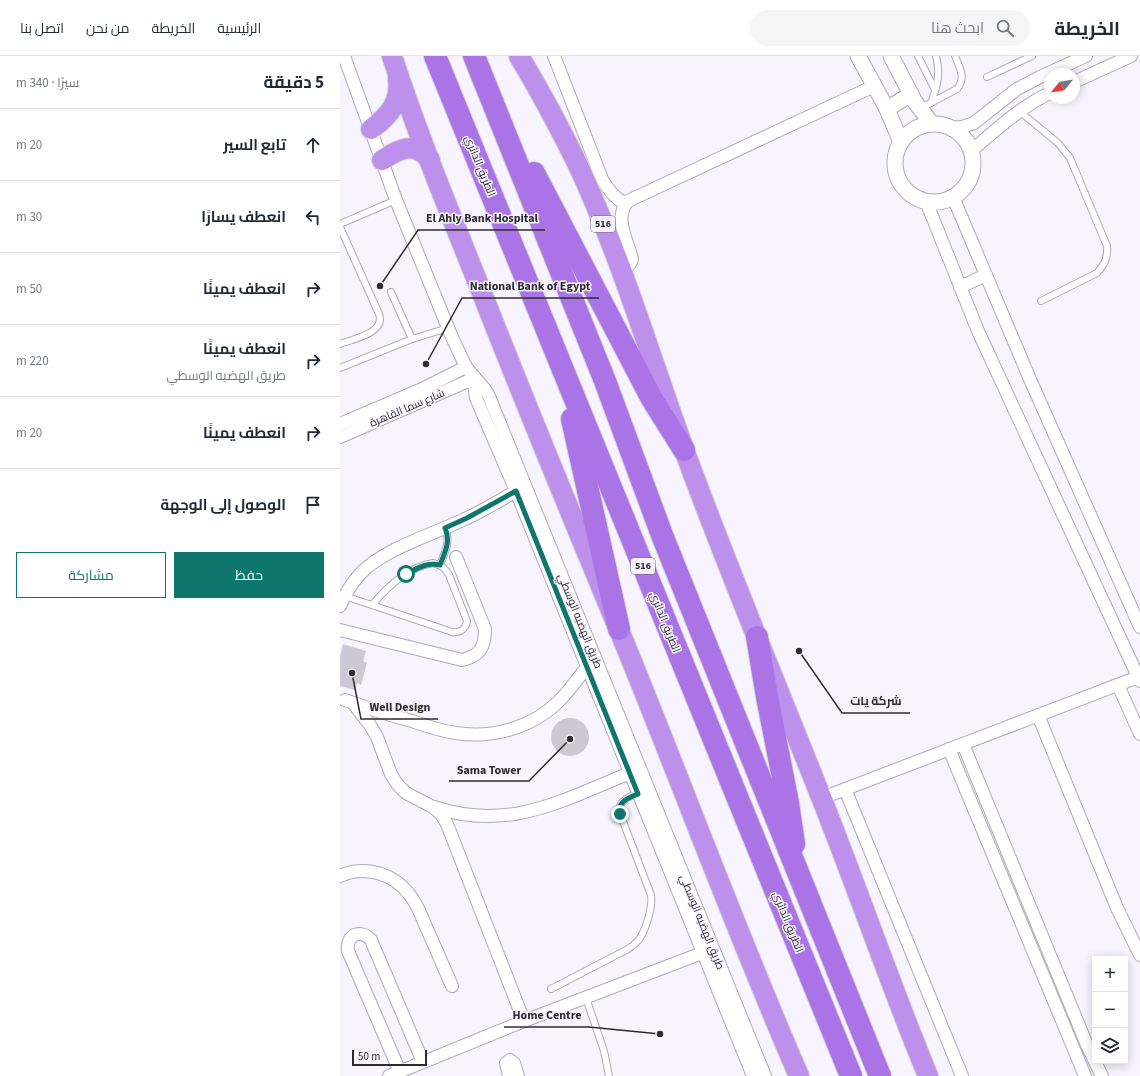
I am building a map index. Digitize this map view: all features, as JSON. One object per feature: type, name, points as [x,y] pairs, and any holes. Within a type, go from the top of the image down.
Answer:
[{"type":"highway","name":"الطريق الدائري","points":[[435,56],[851,1076]]},
{"type":"highway","name":"516","points":[[474,56],[605,381],[662,535],[795,869],[880,1076]]},
{"type":"highway","name":"516","points":[[519,56],[549,107],[578,165],[621,270],[718,542],[822,798],[928,1076]]},
{"type":"highway","points":[[371,129],[383,120],[394,107],[398,91],[395,65]]},
{"type":"highway","name":"516","points":[[395,65],[443,196],[530,415],[619,629],[735,923],[799,1076]]},
{"type":"highway","name":"516","points":[[496,111],[532,168],[652,399],[684,450]]},
{"type":"highway","points":[[382,160],[397,151],[410,148],[421,152],[430,160]]},
{"type":"highway","name":"516","points":[[592,282],[611,308],[667,400]]},
{"type":"highway","name":"516","points":[[558,358],[619,629]]},
{"type":"highway","name":"516","points":[[757,638],[788,803],[793,834],[795,869]]},
{"type":"street","name":"طريق الهضبه الوسطي","points":[[344,56],[396,200],[448,328],[466,367],[488,394],[521,489],[587,667],[615,722],[630,773],[638,794],[765,1076]]},
{"type":"street","points":[[554,56],[602,179],[613,195],[625,204]]},
{"type":"street","points":[[858,56],[887,109],[901,142]]},
{"type":"street","points":[[891,56],[911,94],[925,106],[932,124]]},
{"type":"street","points":[[951,128],[962,127],[974,123],[1007,96],[1023,86],[1086,56]]},
{"type":"street","points":[[1080,79],[1131,56]]},
{"type":"street","points":[[621,270],[630,264],[632,259],[622,226],[623,210],[628,201],[874,86]]},
{"type":"street","points":[[887,109],[911,94]]},
{"type":"street","points":[[971,151],[1019,111],[1044,96]]},
{"type":"street","points":[[923,125],[942,125],[951,128],[963,137],[971,151],[973,160],[970,177],[966,185],[953,197],[935,202],[917,198],[903,186],[898,178],[896,169],[897,150],[907,135],[923,125]]},
{"type":"street","points":[[953,197],[1053,431],[1140,627]]},
{"type":"street","points":[[822,798],[1038,715],[1118,685],[1139,679],[1006,391],[960,287],[926,201]]},
{"type":"street","points":[[960,287],[986,275]]},
{"type":"street","name":"شارع سما القاهرة","points":[[340,437],[424,395],[466,367]]},
{"type":"street","name":"شارع سما القاهرة","points":[[340,424],[474,378]]},
{"type":"street","name":"طريق الهضبه الوسطي","points":[[521,489],[708,951],[753,1076]]},
{"type":"street","points":[[342,601],[361,573],[379,559],[399,548],[467,518],[521,489]]},
{"type":"street","points":[[340,630],[462,660],[470,658],[478,653],[483,646],[485,629],[456,557]]},
{"type":"street","points":[[587,667],[560,701],[542,715],[522,726],[501,732],[478,735],[456,734],[385,714],[349,701],[370,725],[391,774],[397,784],[406,793],[433,807],[447,812],[476,816],[506,816],[520,814],[549,805],[630,773]]},
{"type":"street","points":[[1118,685],[1140,734]]},
{"type":"street","points":[[1038,715],[1117,908],[1140,955]]},
{"type":"street","points":[[963,744],[1092,1055]]},
{"type":"street","points":[[949,749],[1085,1076]]},
{"type":"street","points":[[846,789],[962,1076]]},
{"type":"street","points":[[433,807],[441,814],[447,824],[524,1021]]},
{"type":"street","points":[[982,829],[996,823]]},
{"type":"street","points":[[340,876],[356,871],[376,872],[393,880],[405,889],[415,901],[452,986]]},
{"type":"street","points":[[1027,937],[1041,932]]},
{"type":"street","points":[[423,1062],[371,940],[360,934],[355,935],[350,938],[347,944],[348,950],[394,1074],[524,1021],[708,951]]},
{"type":"street","points":[[1079,1063],[1092,1057]]},
{"type":"street","points":[[508,1076],[506,1063],[510,1060],[514,1063],[518,1076]]},
{"type":"street","points":[[1096,1064],[1102,1076]]},
{"type":"lane","points":[[918,56],[935,90]]},
{"type":"lane","points":[[925,106],[935,90],[939,73],[936,56]]},
{"type":"lane","points":[[925,106],[957,89],[960,85],[962,75],[955,56]]},
{"type":"lane","points":[[987,76],[1032,56]]},
{"type":"lane","points":[[1019,111],[1058,143],[1070,158],[1107,246],[1106,260],[1097,272],[1041,300]]},
{"type":"lane","points":[[340,344],[374,331],[380,320],[340,226],[396,200]]},
{"type":"lane","points":[[391,292],[412,339]]},
{"type":"lane","points":[[340,368],[412,339],[448,328]]},
{"type":"lane","points":[[440,565],[449,539],[445,528]]},
{"type":"lane","points":[[342,601],[372,605],[452,632],[463,630],[467,621],[446,569],[433,563],[426,564],[406,574],[388,588],[372,605]]},
{"type":"lane","points":[[551,989],[628,949],[636,942],[642,933],[650,908],[651,895],[619,811],[620,805],[624,800],[638,794]]},
{"type":"lane","points":[[586,998],[604,1051],[609,1076]]},
{"type":"building","points":[[343,644],[366,651],[363,661],[367,663],[361,685],[357,683],[355,690],[340,686],[340,656]]},
{"type":"building","points":[[566,718],[574,718],[584,723],[588,730],[588,744],[584,751],[574,756],[566,756],[556,751],[554,748],[551,741],[551,733],[556,723],[559,721]]},
{"type":"place","name":"El Ahly Bank Hospital","points":[[380,286]]},
{"type":"place","name":"National Bank of Egypt","points":[[426,364]]},
{"type":"place","name":"شركة يات","points":[[799,651]]},
{"type":"place","name":"Well Design","points":[[352,673]]},
{"type":"place","name":"Sama Tower","points":[[570,739]]},
{"type":"place","name":"Home Centre","points":[[660,1034]]},
{"type":"route","points":[[406,574],[426,564],[433,563],[440,565],[449,539],[445,528],[467,518],[516,491],[638,794],[622,802],[619,808],[620,814]]}]
